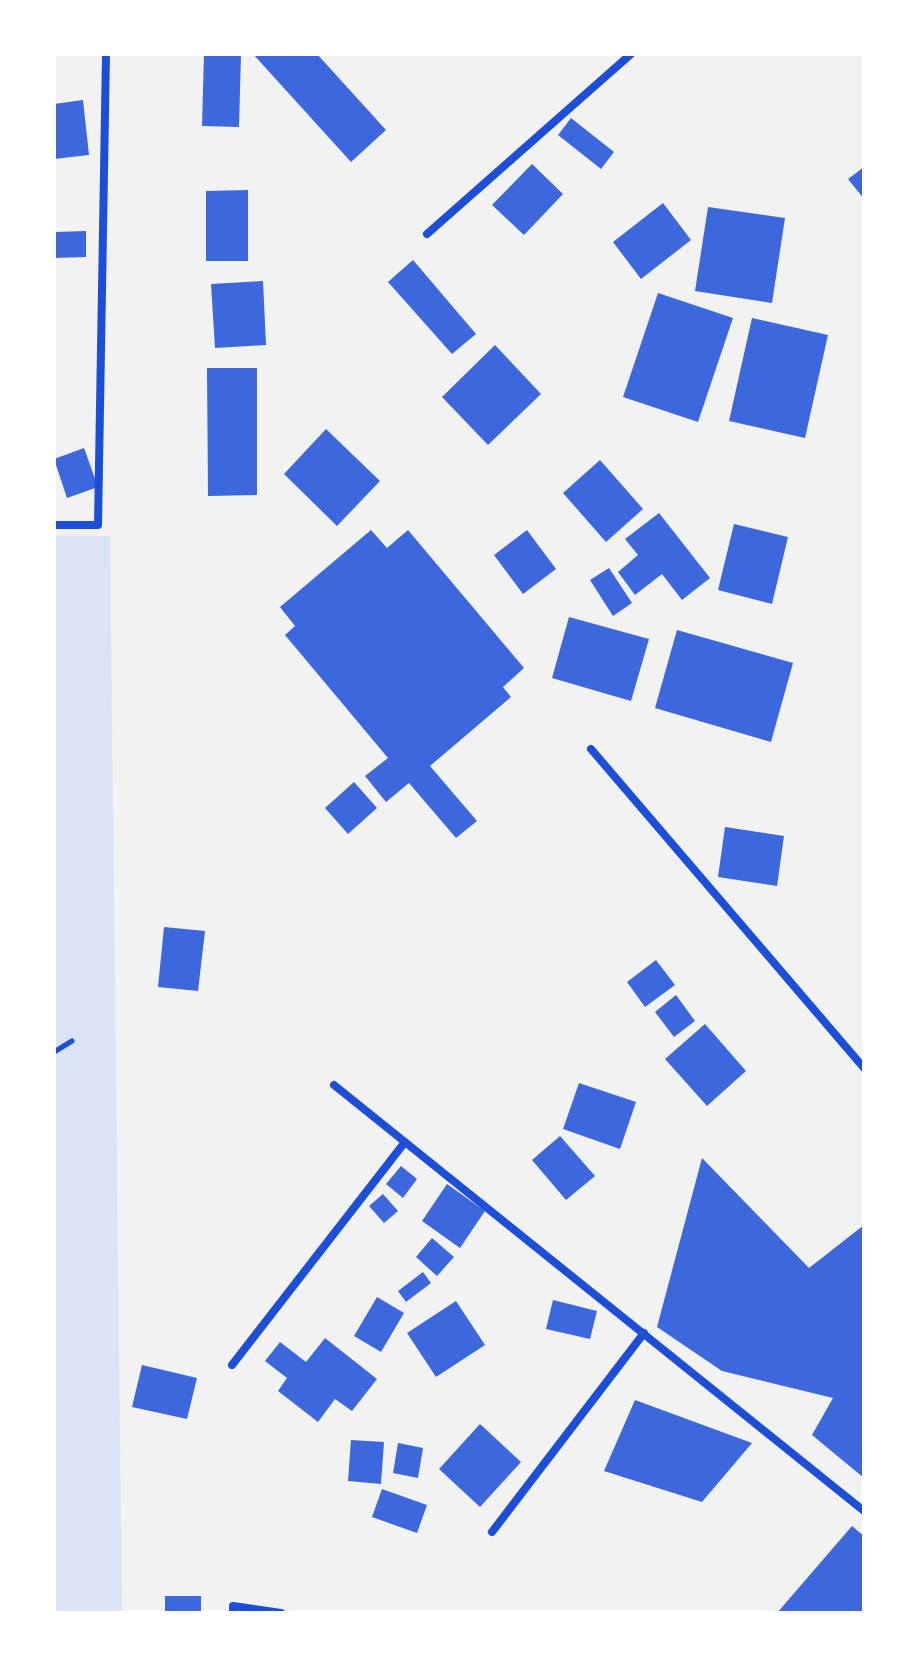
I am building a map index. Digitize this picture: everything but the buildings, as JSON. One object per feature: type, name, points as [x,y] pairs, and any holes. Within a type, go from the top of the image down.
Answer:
[{"type":"street","points":[[54,525],[98,525],[106,54]]},
{"type":"street","points":[[427,234],[631,54]]},
{"type":"street","points":[[591,749],[864,1068]]},
{"type":"street","points":[[334,1085],[864,1511]]},
{"type":"street","points":[[232,1365],[405,1142]]},
{"type":"street","points":[[492,1532],[644,1333]]},
{"type":"street","points":[[233,1613],[233,1606],[281,1613]]},
{"type":"path","points":[[54,1052],[72,1041]]},
{"type":"shaded area","points":[[54,536],[110,536],[122,1613],[54,1613]]}]
